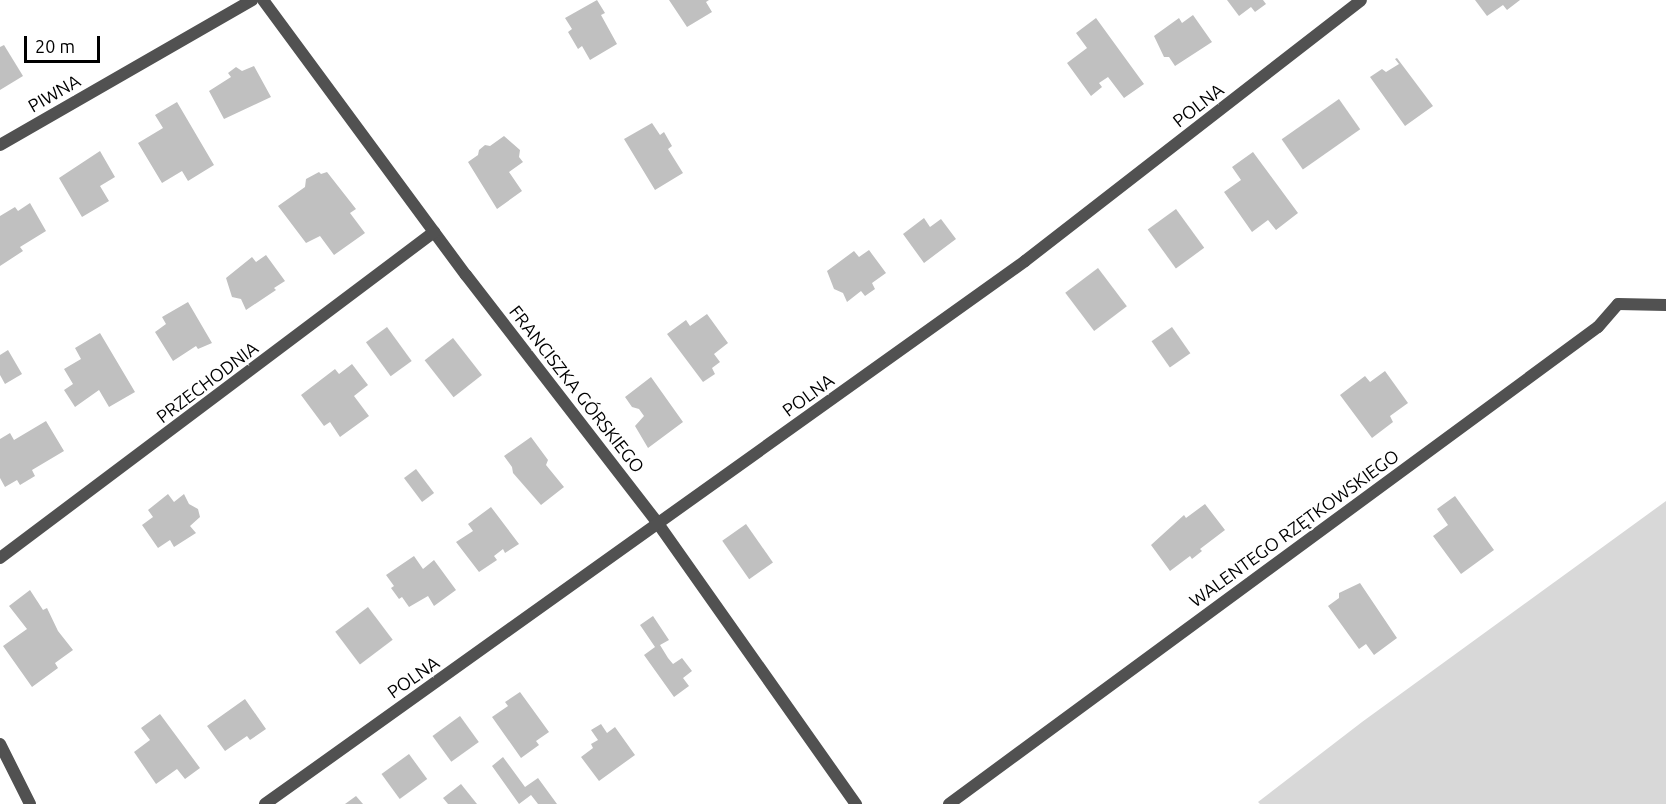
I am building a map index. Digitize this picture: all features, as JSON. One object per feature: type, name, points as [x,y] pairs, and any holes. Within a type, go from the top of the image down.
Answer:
[{"type":"street","name":"PIWNA","points":[[0,145],[252,0]]},
{"type":"street","name":"FRANCISZKA GÓRSKIEGO","points":[[263,0],[434,232],[659,525],[856,804]]},
{"type":"street","name":"POLNA","points":[[265,804],[659,525],[1025,261],[1361,0]]},
{"type":"street","name":"PRZECHODNIA","points":[[0,558],[434,232]]},
{"type":"street","name":"WALENTEGO RZĘTKOWSKIEGO","points":[[949,804],[1598,327],[1618,304],[1666,305]]},
{"type":"street","points":[[0,744],[30,804]]},
{"type":"shaded area","points":[[1666,501],[1666,804],[1260,804],[1258,802],[1362,722]]},
{"type":"building","points":[[597,0],[605,13],[601,15],[617,44],[590,60],[582,46],[578,49],[568,32],[572,29],[565,18]]},
{"type":"building","points":[[669,0],[709,0],[706,2],[712,12],[687,27]]},
{"type":"building","points":[[1227,0],[1263,0],[1266,4],[1255,12],[1251,7],[1239,16]]},
{"type":"building","points":[[1475,0],[1520,0],[1507,10],[1503,5],[1487,16]]},
{"type":"building","points":[[1193,15],[1212,42],[1175,66],[1169,57],[1164,57],[1154,36],[1179,18],[1182,23]]},
{"type":"building","points":[[1096,18],[1144,84],[1124,98],[1108,77],[1099,83],[1102,87],[1091,96],[1067,63],[1087,48],[1076,33]]},
{"type":"building","points":[[4,45],[23,76],[0,90],[0,47]]},
{"type":"building","points":[[1397,58],[1433,106],[1405,126],[1370,77],[1382,69],[1386,72],[1399,64],[1395,59]]},
{"type":"building","points":[[254,66],[271,97],[224,119],[209,91],[231,77],[228,73],[236,67],[242,71]]},
{"type":"building","points":[[1339,99],[1360,129],[1303,169],[1282,139]]},
{"type":"building","points":[[177,102],[214,165],[188,181],[182,171],[162,183],[138,143],[163,128],[155,115]]},
{"type":"building","points":[[652,123],[660,135],[664,132],[672,146],[668,149],[683,173],[655,190],[624,139]]},
{"type":"building","points":[[504,136],[520,150],[519,157],[523,162],[509,172],[522,191],[497,209],[468,162],[478,155],[479,150],[485,145],[490,146]]},
{"type":"building","points":[[100,151],[115,177],[100,186],[109,201],[82,217],[59,178]]},
{"type":"building","points":[[1253,152],[1298,213],[1276,230],[1268,220],[1252,232],[1224,192],[1241,180],[1232,167]]},
{"type":"building","points":[[319,172],[321,174],[327,172],[356,209],[350,213],[365,233],[334,255],[320,236],[306,243],[278,206],[305,187],[306,179]]},
{"type":"building","points":[[30,203],[46,231],[20,247],[23,251],[0,266],[0,216],[15,207],[18,211]]},
{"type":"building","points":[[1176,209],[1204,248],[1176,268],[1148,230]]},
{"type":"building","points":[[924,218],[930,227],[941,219],[956,239],[924,263],[903,234]]},
{"type":"building","points":[[869,250],[886,273],[872,283],[875,289],[865,296],[861,291],[847,302],[843,293],[834,289],[827,271],[854,251],[859,257]]},
{"type":"building","points":[[266,255],[285,281],[274,288],[276,290],[246,310],[241,299],[232,297],[226,278],[252,257],[256,262]]},
{"type":"building","points":[[1098,268],[1127,306],[1094,331],[1065,293]]},
{"type":"building","points":[[188,302],[212,343],[198,349],[196,346],[173,361],[155,332],[166,324],[162,317]]},
{"type":"building","points":[[707,314],[728,343],[714,354],[720,362],[712,368],[715,374],[703,382],[667,334],[686,320],[690,326]]},
{"type":"building","points":[[387,327],[412,361],[391,376],[366,342]]},
{"type":"building","points":[[1172,327],[1190,353],[1170,368],[1152,341]]},
{"type":"building","points":[[100,333],[135,392],[109,407],[99,390],[75,407],[64,390],[73,384],[64,369],[81,359],[75,348]]},
{"type":"building","points":[[453,338],[482,375],[454,397],[425,360]]},
{"type":"building","points":[[8,350],[22,374],[5,384],[0,375],[0,355]]},
{"type":"building","points":[[352,364],[368,385],[354,396],[369,416],[340,437],[330,422],[324,426],[301,395],[335,369],[339,374]]},
{"type":"building","points":[[1385,371],[1408,403],[1390,416],[1393,422],[1372,438],[1340,395],[1365,376],[1370,382]]},
{"type":"building","points":[[651,377],[683,422],[648,448],[635,426],[644,416],[639,409],[632,407],[625,397]]},
{"type":"building","points":[[46,421],[64,451],[32,470],[35,476],[20,485],[17,480],[5,487],[0,478],[0,439],[10,433],[14,440]]},
{"type":"building","points":[[531,437],[548,460],[546,465],[564,487],[541,505],[513,473],[512,467],[504,456]]},
{"type":"building","points":[[416,469],[434,493],[422,502],[404,478]]},
{"type":"building","points":[[168,494],[174,502],[184,494],[189,504],[198,509],[200,517],[190,526],[196,533],[174,547],[170,540],[158,548],[142,525],[153,517],[148,510]]},
{"type":"building","points":[[1455,496],[1494,550],[1461,574],[1433,536],[1448,525],[1437,509]]},
{"type":"building","points":[[1205,504],[1225,530],[1200,549],[1202,551],[1192,559],[1190,556],[1170,571],[1151,545],[1184,515],[1186,518]]},
{"type":"building","points":[[491,507],[519,544],[505,553],[503,549],[494,556],[497,560],[479,572],[456,542],[473,531],[468,524]]},
{"type":"building","points":[[746,524],[773,563],[749,579],[722,541]]},
{"type":"building","points":[[414,556],[423,569],[434,560],[456,590],[434,606],[428,596],[409,607],[402,597],[399,599],[386,575]]},
{"type":"building","points":[[1360,583],[1397,638],[1374,655],[1366,644],[1359,649],[1328,606],[1339,598],[1339,593]]},
{"type":"building","points":[[30,590],[43,610],[47,608],[58,631],[73,650],[55,663],[58,668],[32,687],[3,646],[27,629],[9,606]]},
{"type":"building","points":[[368,607],[393,640],[360,664],[335,632]]},
{"type":"building","points":[[653,616],[669,640],[660,645],[668,658],[673,664],[682,658],[692,671],[683,678],[689,686],[674,697],[644,655],[655,647],[640,625]]},
{"type":"building","points":[[520,692],[549,732],[536,741],[539,745],[521,758],[492,717],[508,706],[505,702]]},
{"type":"building","points":[[245,699],[266,729],[250,740],[247,736],[225,751],[207,726]]},
{"type":"building","points":[[160,714],[200,768],[185,779],[177,769],[156,784],[134,752],[150,740],[141,728]]},
{"type":"building","points":[[460,716],[479,742],[451,762],[432,736]]},
{"type":"building","points":[[601,724],[607,733],[615,727],[635,755],[599,781],[581,757],[593,748],[591,744],[598,740],[591,730]]},
{"type":"building","points":[[409,754],[427,779],[400,799],[381,774]]},
{"type":"building","points":[[503,757],[525,787],[538,778],[557,804],[538,804],[531,795],[519,804],[492,766]]},
{"type":"building","points":[[461,784],[477,804],[448,804],[443,798]]},
{"type":"building","points":[[356,796],[363,804],[345,804]]}]
